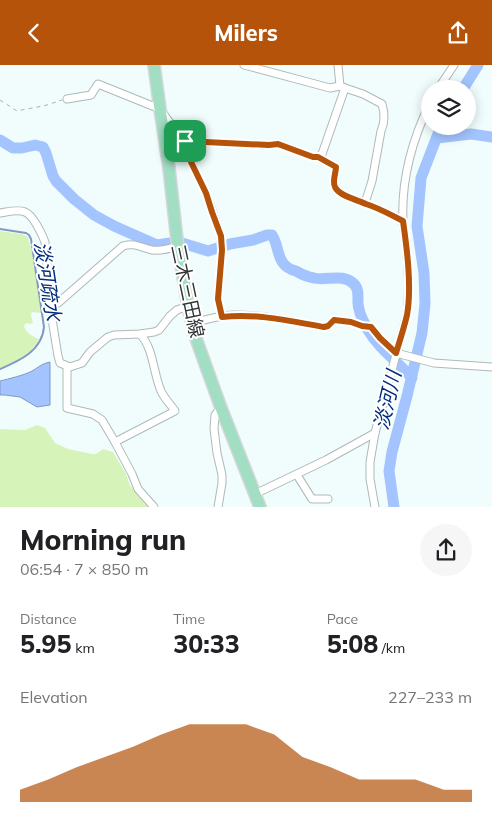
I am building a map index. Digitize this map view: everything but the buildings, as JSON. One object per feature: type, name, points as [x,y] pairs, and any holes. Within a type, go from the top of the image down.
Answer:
[{"type":"main road","name":"三木三田線","points":[[154,65],[169,168],[173,215],[194,333],[260,507]]},
{"type":"street","points":[[244,65],[330,88],[343,87],[363,94],[382,104],[384,124],[372,181],[365,203]]},
{"type":"street","points":[[318,157],[322,154],[343,87],[338,65]]},
{"type":"street","points":[[444,80],[454,65]]},
{"type":"street","points":[[68,99],[91,95],[98,84],[160,109],[185,141],[190,151],[191,162],[206,193],[221,236],[222,250],[218,299],[222,317]]},
{"type":"street","points":[[375,507],[370,479],[370,462],[375,433],[407,314],[409,296],[403,197],[407,170],[421,122]]},
{"type":"street","points":[[185,141],[278,144],[313,157],[318,157],[336,167],[334,183],[338,190],[356,201],[365,203],[403,221]]},
{"type":"street","points":[[0,213],[26,212],[42,232],[45,242],[50,307],[58,356],[60,363],[67,367],[82,363],[90,352],[108,337],[149,333],[159,330],[177,310],[188,306]]},
{"type":"street","points":[[50,307],[58,303],[123,246],[129,244],[153,250],[178,246]]},
{"type":"street","points":[[192,323],[234,315],[271,318],[324,327],[334,320],[351,322],[371,327],[396,353],[434,363],[492,367]]},
{"type":"street","points":[[115,442],[175,411],[161,392],[154,365],[144,339],[140,334]]},
{"type":"street","points":[[67,367],[67,409],[93,413],[102,420],[132,474],[138,489],[154,507]]},
{"type":"street","points":[[218,507],[222,475],[214,429],[216,415],[221,408]]},
{"type":"street","points":[[255,494],[297,475],[375,433]]},
{"type":"street","points":[[297,475],[312,499],[328,499]]},
{"type":"path","points":[[0,100],[17,111],[68,99]]},
{"type":"green space","points":[[0,231],[22,234],[28,237],[41,313],[32,312],[33,323],[26,323],[24,326],[28,333],[39,339],[36,345],[22,357],[0,368]]},
{"type":"green space","points":[[37,425],[45,428],[55,443],[68,449],[92,454],[96,454],[103,449],[113,452],[126,474],[130,486],[140,495],[148,507],[0,507],[0,429],[25,430]]},
{"type":"water","points":[[50,362],[50,405],[37,407],[20,397],[0,395],[0,381],[25,374]]},
{"type":"waterway","name":"淡河川","points":[[469,80],[478,65]]},
{"type":"waterway","points":[[437,138],[471,134],[492,137]]},
{"type":"waterway","name":"淡河川","points":[[394,507],[389,471],[392,452],[422,333],[425,304],[424,273],[417,226],[421,178],[438,135]]},
{"type":"waterway","points":[[0,140],[13,148],[35,145],[43,147],[56,181],[94,215],[157,245],[170,243]]},
{"type":"waterway","name":"淡河疏水","points":[[0,229],[26,233],[31,239],[44,327],[39,343],[34,349],[22,359],[0,369]]},
{"type":"waterway","points":[[182,243],[208,251],[272,235],[281,260],[289,268],[312,278],[340,278],[354,284],[358,293],[360,312],[372,337],[412,378]]},
{"type":"route","points":[[185,141],[278,144],[313,157],[318,157],[336,167],[334,183],[338,190],[356,201],[365,203],[403,221],[409,296],[407,314],[396,353],[371,327],[351,322],[334,320],[324,327],[271,318],[234,315],[222,317],[218,299],[222,250],[221,236],[206,193],[191,162],[190,151],[185,141]]}]
